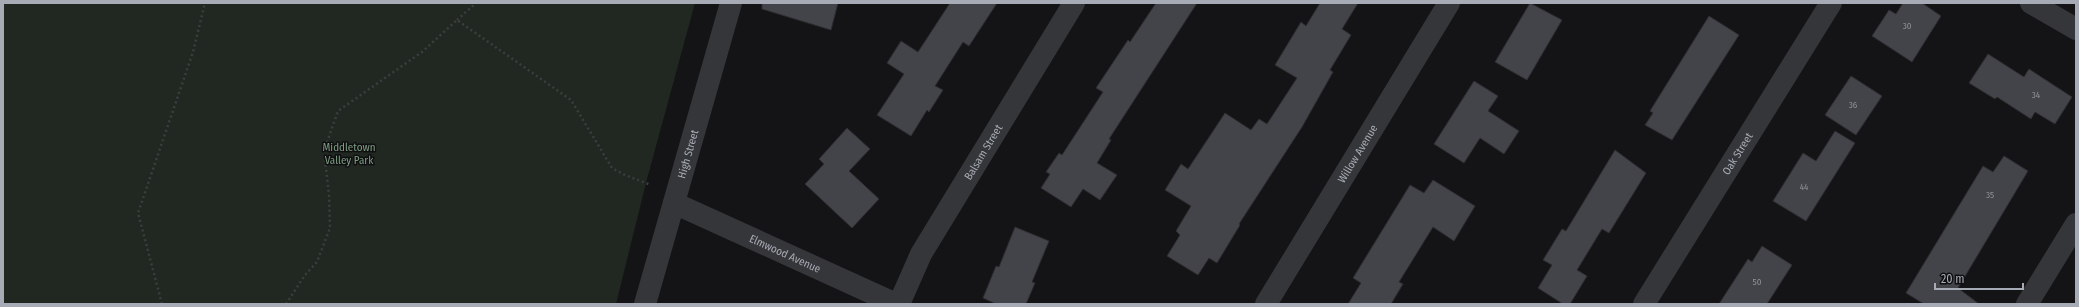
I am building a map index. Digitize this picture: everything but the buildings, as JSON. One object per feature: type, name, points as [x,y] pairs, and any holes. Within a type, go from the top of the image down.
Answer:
[{"type":"street","name":"High Street","points":[[645,304],[730,3]]},
{"type":"street","name":"Balsam Street","points":[[899,304],[921,254],[1074,3]]},
{"type":"street","name":"Willow Avenue","points":[[1266,304],[1449,3]]},
{"type":"street","name":"Oak Street","points":[[1644,304],[1831,3]]},
{"type":"street","points":[[2031,3],[2076,29]]},
{"type":"street","name":"Elmwood Avenue","points":[[675,199],[896,304]]},
{"type":"street","points":[[2027,304],[2076,224]]},
{"type":"path","points":[[162,304],[138,213],[193,52],[205,3]]},
{"type":"path","points":[[286,304],[305,276],[317,262],[330,228],[329,195],[324,151],[338,111],[422,52],[476,3]]},
{"type":"path","points":[[457,20],[571,100],[612,168],[675,199]]},
{"type":"green space","name":"Middletown Valley Park","points":[[3,3],[695,3],[647,179],[616,304],[3,304]]}]
